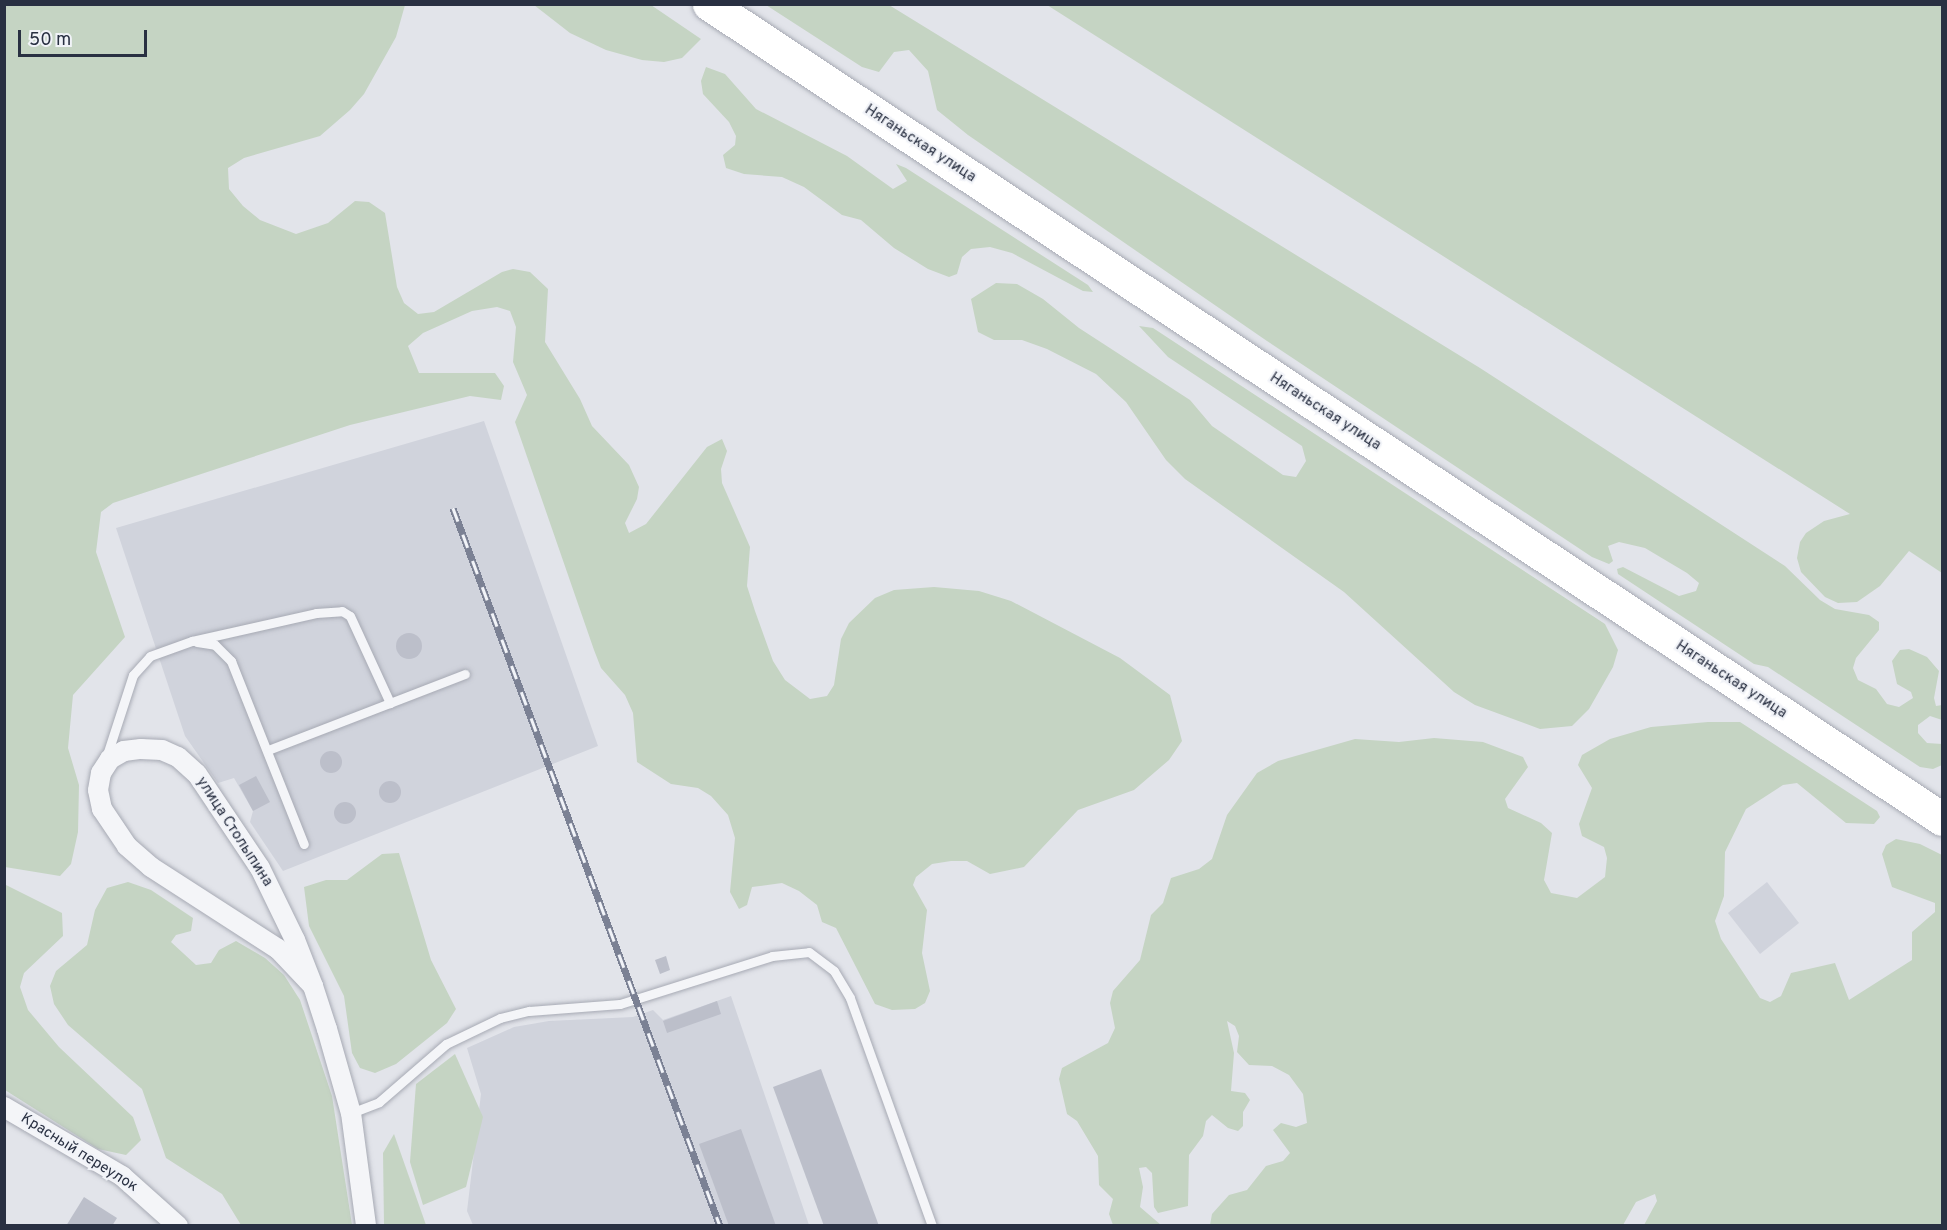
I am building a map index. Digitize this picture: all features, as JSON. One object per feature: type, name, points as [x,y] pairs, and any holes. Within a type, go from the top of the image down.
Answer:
[{"type":"highway","name":"Няганьская улица","points":[[709,4],[1942,819]]},
{"type":"street","name":"улица Столыпина","points":[[313,986],[278,949],[151,867],[127,846],[102,809],[98,790],[101,773],[110,759],[124,751],[141,748],[162,750],[178,757],[197,774],[260,868],[313,986],[351,1113],[366,1226]]},
{"type":"street","name":"Красный переулок","points":[[4,1107],[122,1176],[178,1226]]},
{"type":"lane","points":[[101,773],[137,667],[157,652],[192,641],[316,613],[342,611],[357,627],[390,703]]},
{"type":"lane","points":[[192,641],[215,645],[231,661],[304,843]]},
{"type":"lane","points":[[268,750],[465,674]]},
{"type":"lane","points":[[351,1113],[379,1102],[446,1044],[500,1018],[620,1004],[772,956],[809,952],[834,971],[850,998],[932,1226]]},
{"type":"shaded area","points":[[484,421],[598,746],[283,871],[250,822],[253,811],[234,778],[218,783],[185,736],[116,528]]},
{"type":"shaded area","points":[[1767,882],[1799,923],[1760,954],[1728,913]]},
{"type":"shaded area","points":[[731,996],[809,1225],[473,1225],[467,1211],[481,1094],[467,1048],[514,1027],[549,1021],[633,1017],[653,1010],[663,1020]]},
{"type":"green space","points":[[5,4],[405,5],[396,37],[364,94],[350,110],[320,136],[244,158],[228,168],[229,189],[243,206],[260,220],[296,234],[328,223],[355,201],[369,202],[385,213],[397,287],[404,303],[418,314],[434,312],[502,272],[513,269],[530,272],[548,289],[545,342],[580,399],[592,426],[629,465],[639,487],[637,499],[625,523],[629,533],[646,524],[707,447],[722,439],[727,451],[721,469],[722,483],[750,547],[747,586],[755,611],[773,661],[785,680],[810,699],[827,696],[834,685],[841,639],[849,623],[875,598],[894,590],[934,587],[979,591],[1011,601],[1120,658],[1170,695],[1182,741],[1169,760],[1134,790],[1078,810],[1024,867],[990,874],[967,861],[951,861],[932,864],[916,877],[913,885],[927,910],[922,953],[930,991],[925,1003],[915,1009],[892,1010],[875,1004],[836,928],[822,922],[817,905],[799,891],[782,883],[752,887],[747,905],[739,909],[730,892],[735,838],[728,815],[711,796],[698,788],[671,784],[637,762],[633,713],[625,695],[601,668],[515,422],[527,395],[513,362],[516,327],[510,311],[497,307],[472,311],[423,333],[408,346],[419,373],[495,373],[504,386],[501,400],[470,396],[350,425],[113,503],[101,512],[96,552],[125,637],[73,695],[68,748],[79,785],[78,832],[71,864],[60,876],[5,867]]},
{"type":"green space","points":[[534,5],[651,5],[701,39],[682,58],[664,62],[642,60],[606,50],[570,33]]},
{"type":"green space","points":[[766,5],[889,5],[1480,368],[1785,566],[1820,600],[1835,609],[1869,615],[1879,622],[1879,630],[1856,658],[1853,668],[1858,680],[1876,689],[1887,704],[1899,707],[1913,698],[1911,692],[1897,684],[1892,661],[1900,650],[1909,649],[1927,657],[1939,671],[1934,698],[1936,706],[1942,705],[1942,720],[1930,716],[1918,725],[1918,733],[1927,743],[1942,744],[1942,765],[1933,769],[1920,767],[1768,667],[1754,664],[1618,574],[1617,569],[1623,567],[1679,596],[1696,591],[1699,583],[1687,573],[1645,548],[1619,542],[1608,546],[1613,561],[1609,564],[1592,557],[1267,341],[968,135],[937,110],[928,71],[909,50],[894,52],[879,72],[862,67]]},
{"type":"green space","points":[[1047,5],[1942,5],[1942,573],[1909,551],[1880,586],[1857,602],[1838,603],[1825,597],[1801,572],[1797,558],[1800,542],[1806,533],[1824,521],[1850,514]]},
{"type":"green space","points":[[706,67],[725,74],[756,109],[847,156],[893,189],[907,181],[896,164],[906,168],[1088,285],[1093,292],[1083,291],[1012,253],[990,247],[971,249],[962,257],[957,274],[949,277],[928,269],[894,248],[861,220],[842,215],[804,187],[782,177],[744,174],[726,168],[723,155],[735,145],[736,136],[729,122],[703,94],[701,81]]},
{"type":"green space","points":[[996,283],[1017,284],[1043,299],[1079,328],[1190,400],[1212,426],[1283,475],[1296,477],[1306,461],[1302,446],[1168,357],[1139,326],[1153,328],[1605,624],[1618,650],[1613,667],[1589,709],[1572,726],[1540,729],[1475,705],[1454,692],[1344,592],[1185,479],[1166,460],[1126,402],[1096,374],[1047,349],[1022,340],[994,340],[978,332],[971,299]]},
{"type":"green space","points":[[1740,722],[1877,811],[1880,817],[1874,824],[1846,823],[1797,783],[1783,785],[1746,809],[1725,852],[1724,896],[1715,921],[1721,939],[1760,998],[1770,1002],[1781,996],[1791,973],[1835,963],[1849,1000],[1912,960],[1912,932],[1935,912],[1935,903],[1892,887],[1882,854],[1886,845],[1896,839],[1920,844],[1942,855],[1942,1225],[1644,1225],[1657,1201],[1655,1194],[1636,1202],[1623,1225],[1210,1225],[1212,1214],[1229,1195],[1247,1190],[1266,1166],[1283,1161],[1290,1153],[1273,1130],[1281,1123],[1296,1127],[1307,1123],[1303,1094],[1289,1075],[1272,1066],[1249,1065],[1237,1052],[1239,1036],[1235,1026],[1227,1021],[1234,1053],[1231,1091],[1245,1093],[1250,1100],[1243,1112],[1243,1126],[1238,1131],[1228,1128],[1212,1115],[1206,1121],[1203,1136],[1189,1155],[1188,1206],[1158,1213],[1154,1207],[1152,1173],[1146,1167],[1139,1168],[1143,1187],[1140,1207],[1161,1225],[1113,1225],[1109,1214],[1113,1199],[1099,1185],[1098,1156],[1077,1121],[1067,1114],[1059,1079],[1062,1068],[1108,1043],[1115,1028],[1110,1003],[1113,991],[1140,960],[1151,915],[1163,903],[1171,878],[1199,869],[1212,859],[1227,815],[1257,773],[1278,761],[1355,739],[1399,742],[1434,738],[1483,742],[1523,757],[1528,767],[1505,799],[1508,808],[1541,823],[1552,833],[1544,880],[1551,893],[1577,898],[1605,877],[1607,858],[1604,847],[1582,836],[1579,824],[1592,788],[1578,765],[1582,755],[1610,739],[1651,727]]},
{"type":"green space","points":[[399,853],[431,960],[456,1009],[447,1023],[396,1064],[375,1073],[360,1068],[352,1053],[344,996],[309,926],[304,887],[326,880],[347,880],[382,854]]},
{"type":"green space","points":[[128,882],[151,890],[193,918],[191,931],[176,935],[171,942],[196,965],[211,963],[219,950],[236,941],[265,958],[284,975],[300,1000],[332,1096],[352,1225],[241,1225],[222,1194],[166,1158],[142,1089],[68,1025],[54,1004],[50,986],[56,971],[87,945],[95,910],[107,888]]},
{"type":"green space","points":[[4,884],[62,913],[63,936],[24,973],[20,987],[28,1010],[59,1047],[133,1117],[141,1140],[126,1155],[98,1149],[5,1090]]},
{"type":"green space","points":[[455,1054],[483,1117],[466,1187],[423,1205],[410,1162],[416,1084]]},
{"type":"green space","points":[[394,1134],[426,1225],[384,1225],[383,1153]]},
{"type":"building","points":[[409,633],[418,637],[422,646],[418,655],[409,659],[400,655],[396,646],[400,637]]},
{"type":"building","points":[[331,751],[339,754],[342,762],[339,770],[331,773],[323,770],[320,762],[323,754]]},
{"type":"building","points":[[256,776],[270,802],[253,811],[239,785]]},
{"type":"building","points":[[390,781],[398,784],[401,792],[398,800],[390,803],[382,800],[379,792],[382,784]]},
{"type":"building","points":[[345,802],[353,805],[356,813],[353,821],[345,824],[337,821],[334,813],[337,805]]},
{"type":"building","points":[[666,956],[670,970],[660,974],[655,960]]},
{"type":"building","points":[[717,1001],[721,1014],[667,1033],[663,1021]]},
{"type":"building","points":[[821,1069],[879,1226],[824,1226],[773,1087]]},
{"type":"building","points":[[741,1129],[776,1226],[729,1226],[699,1144]]},
{"type":"building","points":[[84,1197],[117,1218],[112,1226],[66,1226]]},
{"type":"railway","points":[[453,508],[720,1226]]}]
